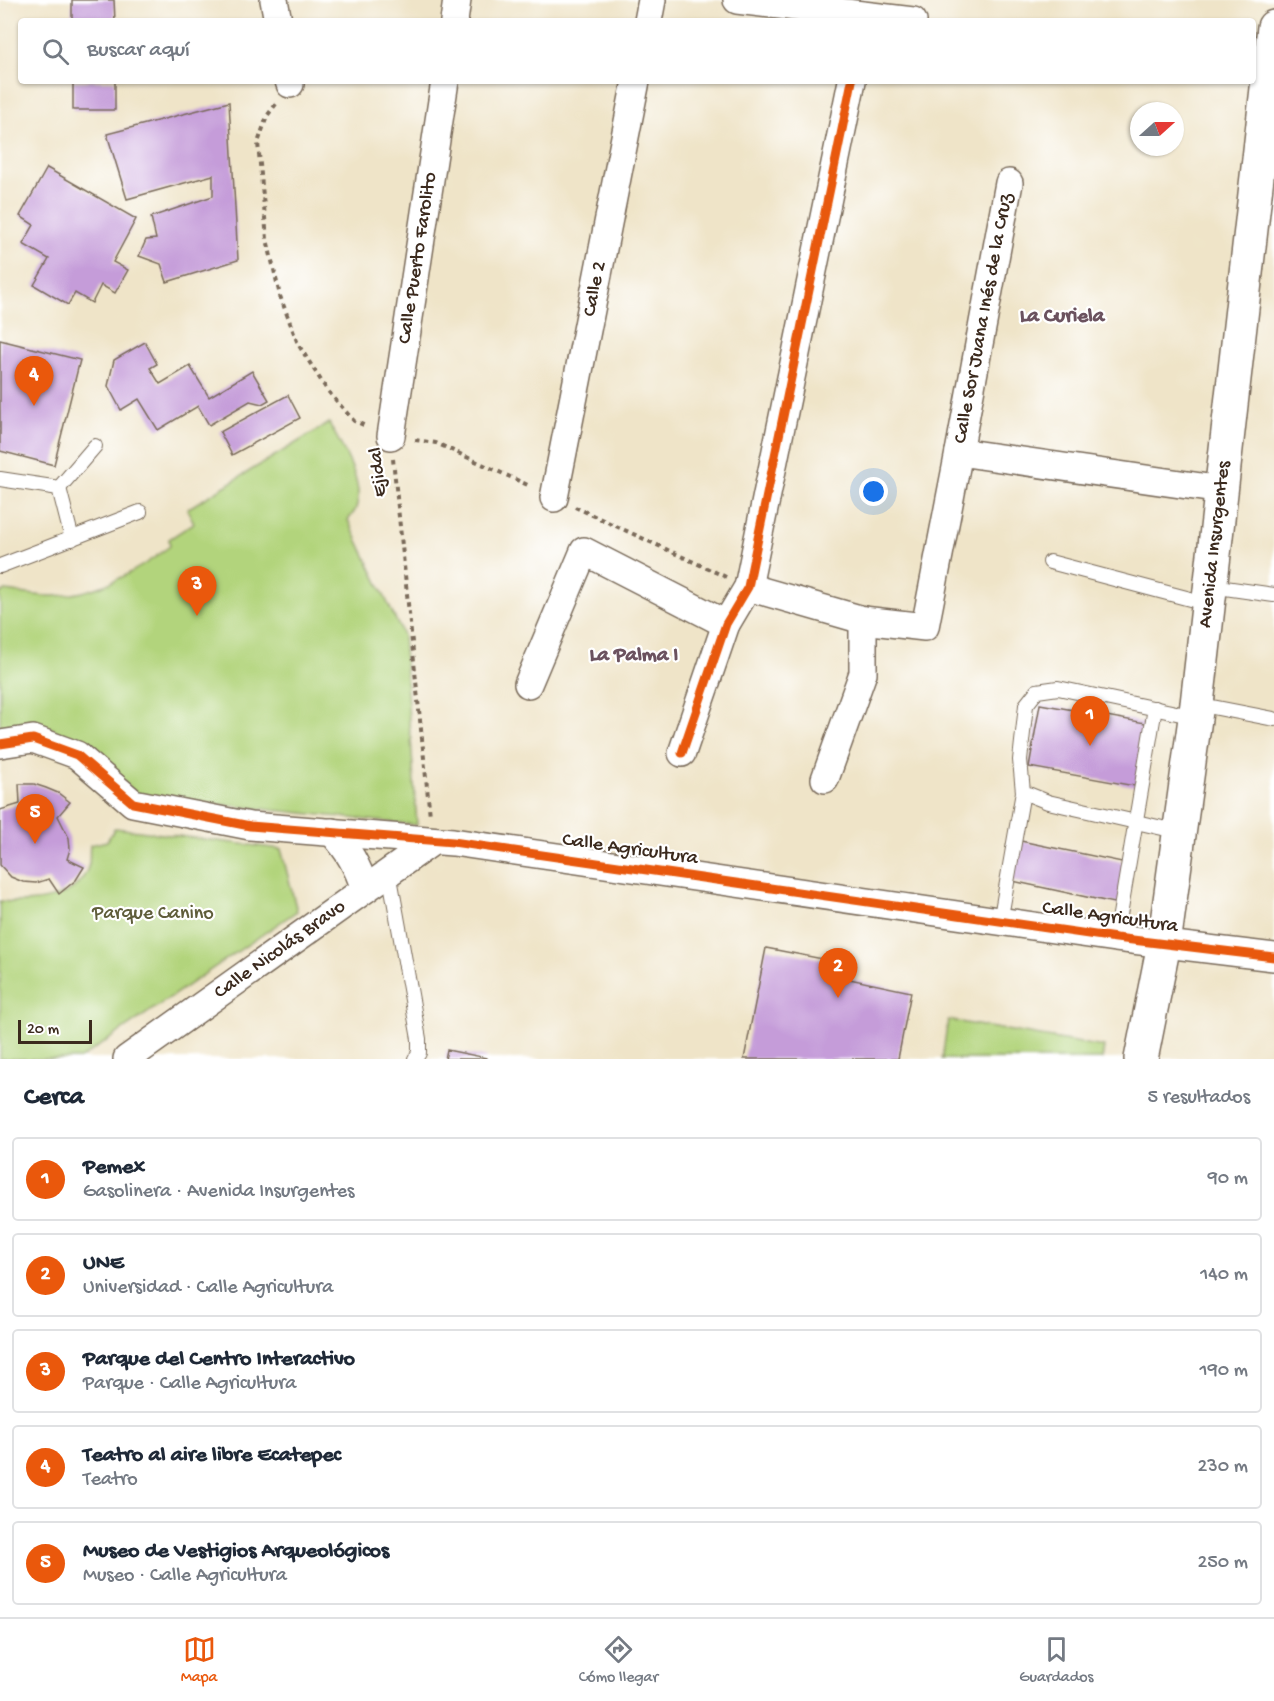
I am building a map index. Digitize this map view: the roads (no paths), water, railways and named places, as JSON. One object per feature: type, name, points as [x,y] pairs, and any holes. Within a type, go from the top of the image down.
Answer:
[{"type":"main road","name":"Avenida Insurgentes","points":[[1141,1059],[1164,944],[1196,710],[1266,62],[1274,27]]},
{"type":"street","points":[[274,0],[277,18]]},
{"type":"street","points":[[455,18],[458,0]]},
{"type":"street","points":[[649,18],[652,0]]},
{"type":"street","points":[[737,0],[865,18]]},
{"type":"street","name":"Calle Puerto Farolito","points":[[391,436],[445,84]]},
{"type":"street","name":"Calle 2","points":[[554,498],[635,84]]},
{"type":"street","points":[[682,753],[726,624],[748,587],[851,84]]},
{"type":"street","name":"Calle Sor Juana Inés de la Cruz","points":[[748,587],[862,620],[925,627],[1009,183]]},
{"type":"street","name":"Calle Sor Juana Inés de la Cruz","points":[[959,452],[1221,490]]},
{"type":"street","points":[[528,684],[584,551],[726,624]]},
{"type":"street","points":[[825,779],[863,673],[862,620]]},
{"type":"street","name":"Calle Agricultura","points":[[0,744],[33,739],[78,754],[133,803],[250,826],[433,841],[1116,938],[1274,957]]},
{"type":"street","points":[[332,832],[348,850],[357,866],[365,889]]},
{"type":"street","name":"Calle Nicolás Bravo","points":[[127,1059],[433,841]]},
{"type":"lane","points":[[58,488],[95,446]]},
{"type":"lane","points":[[0,479],[58,488]]},
{"type":"lane","points":[[58,488],[72,539]]},
{"type":"lane","points":[[0,566],[140,512]]},
{"type":"lane","points":[[1050,562],[1210,595],[1274,595]]},
{"type":"lane","points":[[1000,921],[1023,792],[1020,760],[1026,705],[1037,691],[1058,688],[1155,708],[1274,719]]},
{"type":"lane","points":[[1116,938],[1155,708]]},
{"type":"lane","points":[[1023,792],[1048,802],[1180,832]]},
{"type":"lane","points":[[389,872],[419,1039],[419,1053],[415,1059]]},
{"type":"place","name":"Teatro al aire libre Ecatepec","points":[[34,406]]},
{"type":"place","name":"Parque del Centro Interactivo","points":[[197,616]]},
{"type":"place","name":"Pemex","points":[[1090,746]]},
{"type":"place","name":"Museo de Vestigios Arqueológicos","points":[[35,844]]},
{"type":"place","name":"UNE","points":[[838,998]]},
{"type":"district","name":"La Curiela","points":[[1062,317]]},
{"type":"district","name":"La Palma I","points":[[634,656]]},
{"type":"park label","name":"Parque Canino","points":[[153,914]]}]
